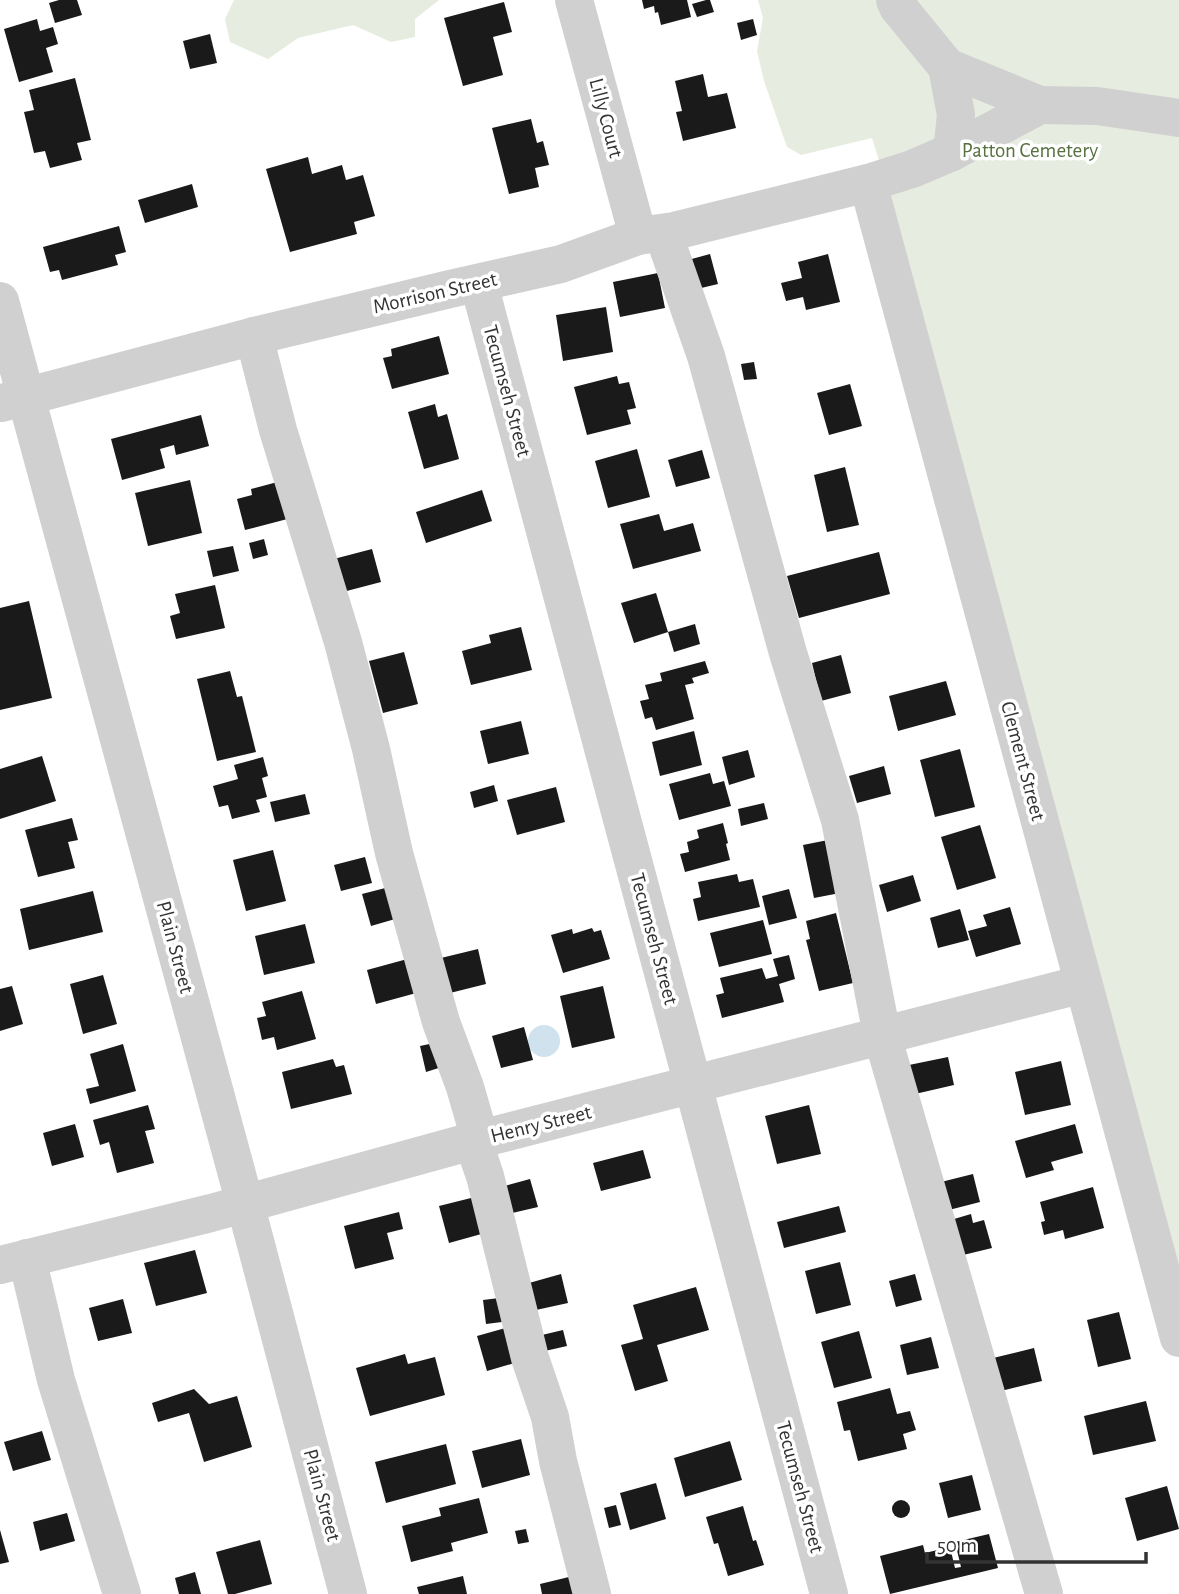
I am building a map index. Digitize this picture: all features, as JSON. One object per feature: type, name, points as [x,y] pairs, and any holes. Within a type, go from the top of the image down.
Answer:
[{"type":"street","name":"Lilly Court","points":[[574,0],[651,234],[706,356],[788,653],[840,820],[882,1035],[1044,1594]]},
{"type":"street","points":[[895,0],[898,8],[947,67],[1040,105],[1097,106],[1179,118]]},
{"type":"street","points":[[947,67],[956,115],[952,152]]},
{"type":"street","name":"Morrison Street","points":[[13,400],[254,337],[561,264],[651,234],[868,183],[952,152],[1040,105]]},
{"type":"street","name":"Clement Street","points":[[868,183],[1179,1338]]},
{"type":"street","name":"Tecumseh Street","points":[[479,284],[829,1594]]},
{"type":"street","name":"Plain Street","points":[[0,301],[13,400],[245,1204],[348,1594]]},
{"type":"street","points":[[254,337],[278,430],[343,642],[394,853],[441,1022],[466,1087],[530,1358],[551,1417],[558,1461],[592,1594]]},
{"type":"street","name":"Henry Street","points":[[14,1262],[1083,984]]},
{"type":"street","points":[[14,1262],[57,1380],[122,1594]]},
{"type":"green space","points":[[234,0],[439,0],[415,19],[415,37],[391,42],[353,25],[298,38],[268,59],[230,42],[225,19]]},
{"type":"green space","name":"Patton Cemetery","points":[[758,0],[1179,0],[1179,1272],[872,138],[801,155],[787,147],[764,81],[757,51],[763,18]]},
{"type":"water","points":[[544,1025],[555,1030],[560,1041],[555,1052],[544,1057],[533,1052],[528,1041],[533,1030]]},
{"type":"building","points":[[77,0],[82,15],[55,23],[49,3]]},
{"type":"building","points":[[642,0],[687,0],[691,17],[661,25],[654,6],[644,9]]},
{"type":"building","points":[[710,0],[714,12],[697,17],[692,4]]},
{"type":"building","points":[[504,2],[512,32],[493,37],[503,75],[463,86],[444,18]]},
{"type":"building","points":[[37,19],[40,31],[53,27],[58,44],[46,48],[53,72],[19,82],[4,29]]},
{"type":"building","points":[[753,19],[757,35],[741,40],[737,23]]},
{"type":"building","points":[[210,34],[217,63],[190,69],[183,41]]},
{"type":"building","points":[[703,74],[708,97],[727,93],[736,128],[683,141],[676,112],[682,111],[675,81]]},
{"type":"building","points":[[75,78],[91,140],[77,143],[82,160],[50,168],[45,151],[34,153],[24,112],[34,110],[29,90]]},
{"type":"building","points":[[531,119],[537,143],[543,141],[549,165],[535,168],[539,187],[509,194],[492,128]]},
{"type":"building","points":[[308,157],[312,174],[342,165],[346,180],[363,175],[375,216],[354,222],[357,234],[290,252],[266,169]]},
{"type":"building","points":[[192,184],[198,207],[145,223],[138,200]]},
{"type":"building","points":[[119,226],[126,252],[115,255],[118,265],[62,280],[59,270],[50,272],[43,247]]},
{"type":"building","points":[[710,254],[718,284],[697,289],[688,260]]},
{"type":"building","points":[[828,254],[840,302],[806,310],[803,297],[786,301],[781,283],[802,278],[798,262]]},
{"type":"building","points":[[658,273],[665,308],[620,317],[613,282]]},
{"type":"building","points":[[606,307],[613,352],[563,361],[556,315]]},
{"type":"building","points":[[439,336],[449,374],[392,389],[383,358],[392,356],[391,349]]},
{"type":"building","points":[[754,362],[757,379],[744,380],[741,364]]},
{"type":"building","points":[[617,376],[619,384],[629,382],[636,408],[627,410],[631,424],[587,435],[574,387]]},
{"type":"building","points":[[850,384],[862,426],[829,435],[817,393]]},
{"type":"building","points":[[435,404],[438,417],[447,414],[459,459],[424,469],[408,412]]},
{"type":"building","points":[[201,415],[209,446],[176,455],[174,445],[160,449],[165,468],[122,480],[111,439]]},
{"type":"building","points":[[637,449],[650,497],[608,508],[595,461]]},
{"type":"building","points":[[702,450],[710,478],[676,487],[668,460]]},
{"type":"building","points":[[845,467],[859,525],[827,532],[814,475]]},
{"type":"building","points":[[190,480],[202,533],[148,546],[135,493]]},
{"type":"building","points":[[285,480],[295,517],[245,530],[237,499],[252,495],[251,489]]},
{"type":"building","points":[[482,490],[492,521],[426,543],[416,512]]},
{"type":"building","points":[[659,514],[664,531],[693,523],[701,551],[633,569],[620,524]]},
{"type":"building","points":[[264,539],[268,555],[253,559],[249,543]]},
{"type":"building","points":[[233,546],[239,571],[213,577],[207,551]]},
{"type":"building","points":[[372,549],[381,582],[339,593],[330,560]]},
{"type":"building","points":[[879,552],[890,594],[799,618],[787,576]]},
{"type":"building","points":[[215,585],[225,628],[176,639],[170,616],[180,613],[175,594]]},
{"type":"building","points":[[656,593],[668,632],[634,643],[621,603]]},
{"type":"building","points":[[29,601],[52,698],[0,710],[0,608]]},
{"type":"building","points":[[695,624],[700,644],[674,652],[668,632]]},
{"type":"building","points":[[521,627],[532,670],[471,685],[462,651],[491,643],[489,635]]},
{"type":"building","points":[[404,652],[418,704],[383,713],[369,661]]},
{"type":"building","points":[[841,655],[851,693],[821,701],[812,663]]},
{"type":"building","points":[[705,661],[709,673],[692,678],[694,683],[685,685],[694,719],[656,730],[652,717],[645,719],[640,701],[649,699],[645,685],[662,681],[660,673]]},
{"type":"building","points":[[230,671],[237,697],[242,696],[256,752],[217,761],[197,679]]},
{"type":"building","points":[[946,681],[956,715],[898,731],[889,696]]},
{"type":"building","points":[[521,721],[529,754],[488,764],[480,731]]},
{"type":"building","points":[[694,731],[702,765],[660,776],[652,742]]},
{"type":"building","points":[[960,749],[975,807],[935,817],[920,760]]},
{"type":"building","points":[[748,750],[755,777],[729,785],[722,757]]},
{"type":"building","points":[[42,756],[56,801],[0,819],[0,769]]},
{"type":"building","points":[[263,757],[268,776],[262,778],[267,797],[256,800],[260,812],[232,819],[228,805],[219,807],[213,786],[238,779],[234,765]]},
{"type":"building","points":[[884,766],[891,794],[857,803],[849,776]]},
{"type":"building","points":[[710,773],[713,784],[724,781],[731,806],[679,820],[669,784]]},
{"type":"building","points":[[494,785],[498,801],[474,808],[470,792]]},
{"type":"building","points":[[556,787],[565,822],[517,835],[507,800]]},
{"type":"building","points":[[305,794],[310,814],[275,822],[270,802]]},
{"type":"building","points":[[764,803],[768,819],[741,826],[738,809]]},
{"type":"building","points":[[72,818],[78,840],[68,842],[75,868],[38,877],[25,830]]},
{"type":"building","points":[[723,823],[730,860],[685,872],[680,854],[689,852],[687,842],[699,838],[697,830]]},
{"type":"building","points":[[980,825],[996,878],[957,890],[941,837]]},
{"type":"building","points":[[828,840],[840,893],[814,898],[803,845]]},
{"type":"building","points":[[273,850],[286,901],[246,911],[233,860]]},
{"type":"building","points":[[365,857],[372,883],[341,891],[334,865]]},
{"type":"building","points":[[737,874],[739,882],[753,879],[760,907],[698,921],[693,899],[701,897],[698,882]]},
{"type":"building","points":[[913,875],[921,901],[887,912],[879,885]]},
{"type":"building","points":[[393,886],[402,917],[371,926],[362,894]]},
{"type":"building","points":[[789,889],[797,918],[769,925],[762,896]]},
{"type":"building","points":[[93,891],[103,932],[29,950],[20,909]]},
{"type":"building","points":[[1010,907],[1021,944],[976,957],[968,931],[987,926],[983,915]]},
{"type":"building","points":[[960,909],[969,940],[938,948],[930,918]]},
{"type":"building","points":[[836,913],[853,983],[819,991],[806,940],[810,939],[806,921]]},
{"type":"building","points":[[763,920],[772,954],[719,967],[710,933]]},
{"type":"building","points":[[305,924],[315,963],[264,975],[255,936]]},
{"type":"building","points":[[592,928],[594,932],[601,930],[610,959],[563,973],[551,935],[572,929],[573,934]]},
{"type":"building","points":[[478,949],[486,984],[450,993],[441,958]]},
{"type":"building","points":[[789,955],[795,979],[779,984],[784,1002],[722,1018],[716,995],[724,993],[720,978],[762,968],[766,979],[778,976],[773,959]]},
{"type":"building","points":[[411,958],[420,992],[376,1004],[367,970]]},
{"type":"building","points":[[103,975],[117,1024],[83,1034],[70,984]]},
{"type":"building","points":[[12,986],[23,1024],[0,1031],[0,989]]},
{"type":"building","points":[[603,986],[615,1038],[572,1048],[560,996]]},
{"type":"building","points":[[302,991],[316,1039],[277,1050],[274,1037],[262,1040],[257,1018],[266,1016],[262,1002]]},
{"type":"building","points":[[524,1027],[533,1060],[501,1068],[492,1036]]},
{"type":"building","points":[[439,1042],[445,1066],[426,1072],[420,1046]]},
{"type":"building","points":[[123,1044],[136,1091],[90,1104],[86,1089],[99,1086],[90,1054]]},
{"type":"building","points":[[948,1057],[954,1085],[915,1094],[909,1065]]},
{"type":"building","points":[[333,1059],[336,1067],[344,1065],[352,1094],[291,1109],[282,1072]]},
{"type":"building","points":[[1061,1061],[1071,1105],[1025,1115],[1015,1072]]},
{"type":"building","points":[[148,1105],[155,1129],[145,1131],[154,1163],[117,1173],[109,1142],[100,1145],[93,1120]]},
{"type":"building","points":[[809,1105],[821,1154],[777,1164],[765,1116]]},
{"type":"building","points":[[75,1124],[84,1157],[52,1166],[43,1133]]},
{"type":"building","points":[[1075,1124],[1083,1153],[1051,1162],[1054,1170],[1026,1178],[1015,1141]]},
{"type":"building","points":[[643,1150],[651,1178],[601,1191],[593,1163]]},
{"type":"building","points":[[973,1174],[980,1202],[945,1211],[937,1183]]},
{"type":"building","points":[[530,1179],[538,1207],[508,1214],[501,1187]]},
{"type":"building","points":[[1093,1187],[1104,1228],[1065,1239],[1063,1230],[1044,1235],[1041,1222],[1045,1221],[1040,1202]]},
{"type":"building","points":[[475,1197],[485,1233],[449,1243],[439,1206]]},
{"type":"building","points":[[839,1206],[846,1232],[784,1248],[777,1222]]},
{"type":"building","points":[[399,1212],[403,1229],[387,1233],[394,1259],[355,1269],[344,1226]]},
{"type":"building","points":[[971,1214],[973,1223],[984,1220],[992,1248],[955,1257],[954,1219]]},
{"type":"building","points":[[195,1250],[207,1293],[156,1306],[144,1263]]},
{"type":"building","points":[[840,1262],[851,1305],[816,1314],[805,1271]]},
{"type":"building","points":[[561,1274],[568,1303],[536,1310],[529,1283]]},
{"type":"building","points":[[915,1274],[922,1300],[896,1307],[889,1281]]},
{"type":"building","points":[[696,1287],[709,1330],[657,1345],[668,1381],[635,1391],[621,1345],[643,1339],[633,1305]]},
{"type":"building","points":[[499,1298],[502,1322],[486,1324],[483,1300]]},
{"type":"building","points":[[123,1299],[132,1333],[98,1341],[89,1308]]},
{"type":"building","points":[[1119,1312],[1131,1359],[1098,1367],[1087,1320]]},
{"type":"building","points":[[509,1327],[518,1362],[487,1371],[477,1336]]},
{"type":"building","points":[[563,1330],[567,1346],[545,1351],[542,1335]]},
{"type":"building","points":[[859,1331],[872,1378],[834,1388],[821,1342]]},
{"type":"building","points":[[931,1337],[939,1368],[907,1375],[900,1345]]},
{"type":"building","points":[[1034,1348],[1042,1381],[997,1392],[989,1359]]},
{"type":"building","points":[[405,1354],[408,1364],[435,1357],[445,1395],[370,1416],[356,1368]]},
{"type":"building","points":[[890,1388],[897,1414],[910,1411],[916,1430],[903,1434],[907,1449],[858,1461],[850,1430],[844,1431],[837,1402]]},
{"type":"building","points":[[194,1389],[209,1404],[237,1396],[252,1447],[204,1462],[189,1413],[158,1422],[152,1403]]},
{"type":"building","points":[[1146,1401],[1156,1441],[1093,1455],[1084,1416]]},
{"type":"building","points":[[42,1431],[51,1460],[13,1471],[4,1442]]},
{"type":"building","points":[[521,1439],[530,1475],[482,1488],[472,1451]]},
{"type":"building","points":[[730,1441],[742,1480],[685,1497],[674,1458]]},
{"type":"building","points":[[446,1444],[456,1484],[386,1503],[375,1462]]},
{"type":"building","points":[[972,1475],[981,1510],[948,1518],[939,1483]]},
{"type":"building","points":[[656,1483],[666,1519],[630,1530],[620,1493]]},
{"type":"building","points":[[1167,1486],[1179,1529],[1137,1541],[1125,1498]]},
{"type":"building","points":[[479,1498],[488,1533],[451,1543],[453,1551],[411,1562],[402,1526],[441,1516],[439,1508]]},
{"type":"building","points":[[901,1500],[907,1503],[910,1509],[907,1515],[901,1518],[895,1515],[892,1509],[895,1503]]},
{"type":"building","points":[[616,1505],[621,1525],[609,1528],[604,1508]]},
{"type":"building","points":[[743,1506],[753,1541],[756,1540],[764,1565],[728,1576],[718,1543],[714,1544],[706,1517]]},
{"type":"building","points":[[67,1513],[75,1541],[40,1551],[33,1522]]},
{"type":"building","points":[[526,1529],[529,1542],[518,1544],[515,1531]]},
{"type":"building","points":[[0,1530],[9,1562],[0,1564]]},
{"type":"building","points":[[989,1534],[998,1568],[890,1594],[880,1556],[923,1545],[925,1553],[950,1547],[955,1568],[961,1567],[955,1542]]},
{"type":"building","points":[[260,1540],[272,1584],[228,1594],[216,1552]]},
{"type":"building","points":[[195,1572],[201,1594],[179,1594],[175,1578]]},
{"type":"building","points":[[463,1576],[467,1594],[419,1594],[417,1587]]},
{"type":"building","points":[[573,1576],[577,1594],[542,1594],[540,1584]]}]
